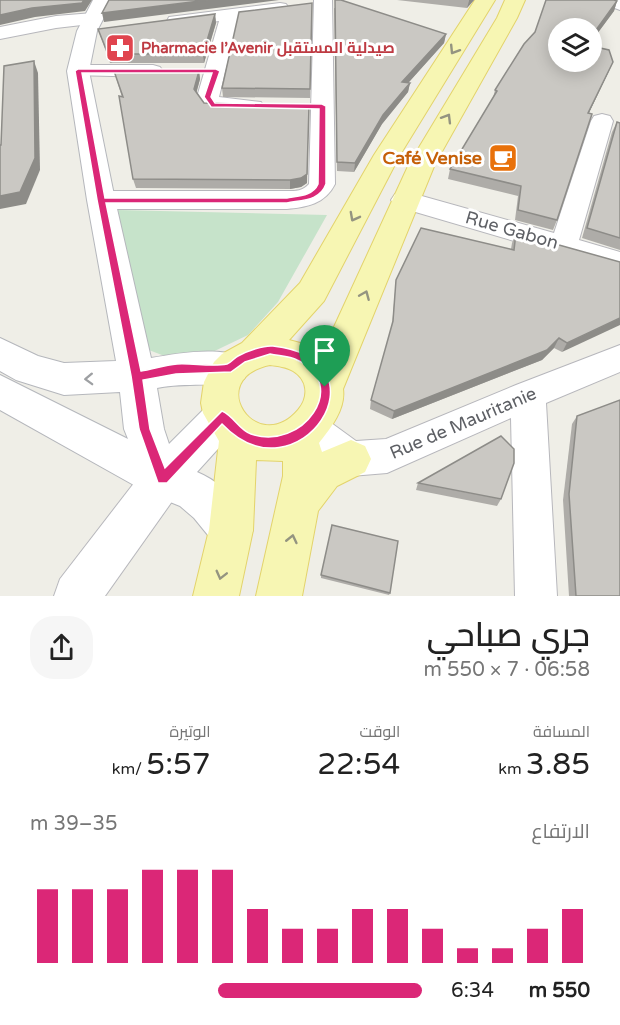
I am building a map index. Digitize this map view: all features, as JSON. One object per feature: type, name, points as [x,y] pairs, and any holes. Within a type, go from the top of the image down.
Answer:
[{"type":"main road","points":[[103,0],[96,26],[78,71],[101,200],[137,376],[144,429],[163,479]]},
{"type":"main road","points":[[216,596],[231,530],[235,465],[231,425],[219,405],[219,392],[223,379],[312,292],[387,155],[485,0]]},
{"type":"main road","points":[[325,387],[405,200],[438,133],[507,18],[514,0]]},
{"type":"main road","points":[[0,354],[28,369],[64,379],[137,376],[243,360],[270,350],[299,355],[311,363],[320,374],[325,387],[325,401],[320,415],[303,432],[286,441],[263,443],[231,425]]},
{"type":"main road","points":[[0,391],[163,479],[185,486],[208,500],[231,530]]},
{"type":"main road","points":[[77,596],[163,479],[231,425]]},
{"type":"main road","points":[[279,596],[301,499],[304,476],[303,432]]},
{"type":"main road","points":[[301,499],[323,472],[351,459]]},
{"type":"street","points":[[610,0],[620,5]]},
{"type":"street","points":[[101,200],[287,200],[311,196],[320,191],[322,184],[322,106],[329,1],[235,9],[153,24]]},
{"type":"street","points":[[235,9],[208,97],[213,105],[278,107]]},
{"type":"street","points":[[0,33],[56,22],[96,26]]},
{"type":"street","points":[[78,71],[170,71]]},
{"type":"street","points":[[194,71],[216,71]]},
{"type":"street","points":[[300,107],[322,106]]},
{"type":"street","points":[[564,244],[602,121]]},
{"type":"street","name":"Rue Gabon","points":[[405,200],[620,262]]},
{"type":"street","name":"Rue de Mauritanie","points":[[351,459],[387,456],[620,358]]},
{"type":"street","points":[[528,395],[536,596]]},
{"type":"street","points":[[303,432],[351,459]]},
{"type":"green space","points":[[118,210],[327,215],[278,302],[248,335],[200,358],[175,360],[141,347]]},
{"type":"building","points":[[0,0],[84,0],[82,3],[32,8],[0,15]]},
{"type":"building","points":[[109,0],[208,0],[102,13]]},
{"type":"building","points":[[335,0],[446,34],[402,82],[410,83],[383,115],[355,163],[337,162]]},
{"type":"building","points":[[546,0],[617,1],[602,22],[602,18],[548,18],[548,72],[602,72],[602,48],[609,50],[613,62],[588,113],[592,114],[557,220],[518,210],[521,186],[450,169],[497,91],[495,90],[524,44],[535,32]]},
{"type":"building","points":[[312,3],[310,89],[222,88],[239,12]]},
{"type":"building","points":[[215,14],[203,54],[108,54],[98,29]]},
{"type":"building","points":[[34,61],[35,158],[20,192],[0,196],[4,66]]},
{"type":"building","points":[[114,71],[199,71],[194,89],[204,103],[309,106],[307,174],[290,180],[133,179],[119,96],[123,97]]},
{"type":"building","points":[[617,122],[620,123],[620,238],[587,228]]},
{"type":"building","points":[[421,228],[514,250],[516,233],[620,262],[620,318],[567,343],[559,338],[547,350],[394,411],[371,400],[393,321],[396,280]]},
{"type":"building","points":[[620,400],[620,596],[576,596],[569,494],[577,416]]},
{"type":"building","points":[[501,436],[514,449],[514,463],[501,499],[418,483]]},
{"type":"building","points":[[332,525],[398,541],[390,593],[321,575]]},
{"type":"place","name":"Pharmacie l’Avenir صيدلية المستقبل","points":[[120,48]]},
{"type":"place","name":"Café Venise","points":[[503,158]]},
{"type":"route","points":[[325,387],[320,374],[311,363],[299,355],[270,350],[255,353],[242,359],[231,368],[176,369],[137,376],[101,200],[287,200],[311,196],[320,191],[322,184],[322,106],[213,105],[208,97],[216,71],[78,71],[101,200],[119,288],[137,376],[144,429],[163,479],[222,417],[240,434],[263,443],[286,441],[304,433],[320,415],[325,401],[325,387]]}]
